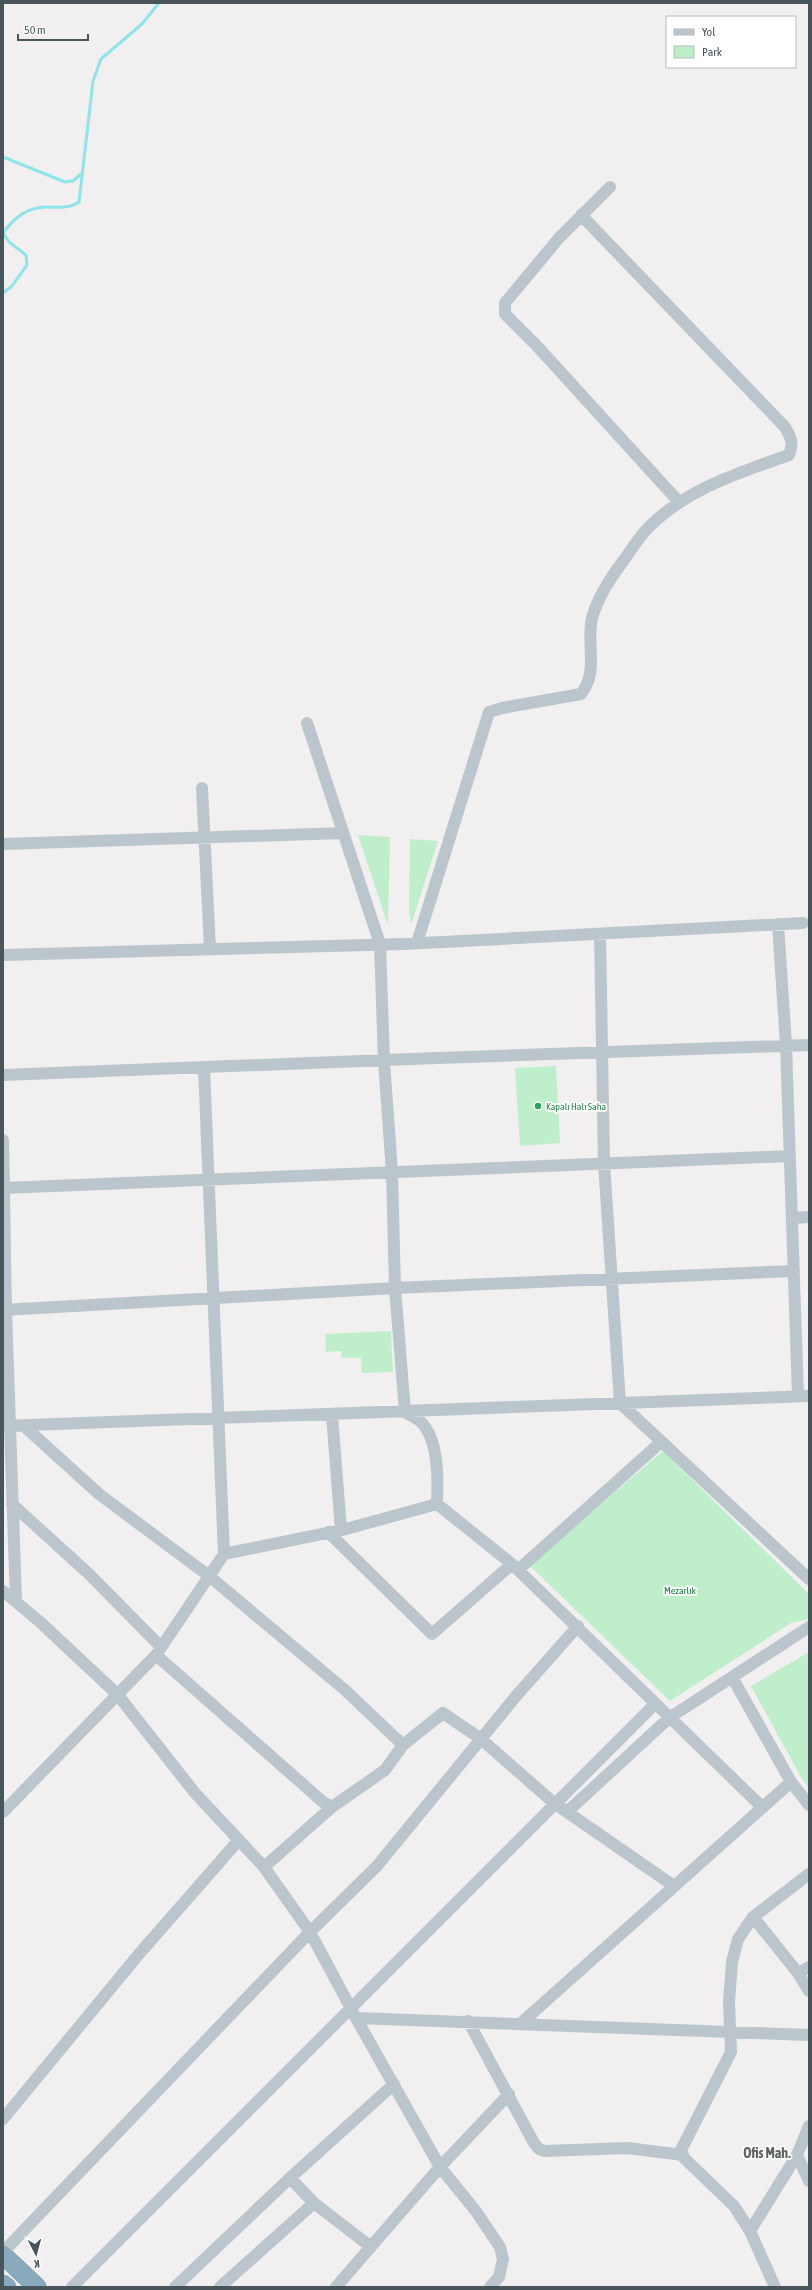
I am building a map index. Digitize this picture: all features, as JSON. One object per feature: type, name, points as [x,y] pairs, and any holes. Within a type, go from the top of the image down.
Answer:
[{"type":"highway","points":[[3,2254],[37,2287]]},
{"type":"highway","points":[[3,2284],[7,2287]]},
{"type":"street","points":[[610,187],[559,238],[505,303],[505,314],[543,352],[679,502]]},
{"type":"street","points":[[417,943],[489,712],[502,708],[581,694],[587,686],[592,663],[591,624],[595,607],[610,579],[647,528],[687,496],[746,470],[789,455],[793,448],[792,440],[785,427],[582,215]]},
{"type":"street","points":[[307,723],[380,944],[384,1061],[392,1172],[395,1288],[405,1412]]},
{"type":"street","points":[[202,788],[210,950]]},
{"type":"street","points":[[3,844],[343,833]]},
{"type":"street","points":[[3,955],[417,943],[803,923]]},
{"type":"street","points":[[7,1426],[332,1415],[803,1396],[794,1271],[786,1045],[778,924]]},
{"type":"street","points":[[600,934],[604,1163],[620,1403],[809,1579]]},
{"type":"street","points":[[3,1075],[384,1061],[603,1050],[809,1045]]},
{"type":"street","points":[[3,1812],[158,1651],[224,1554],[212,1298],[210,1180],[204,1067]]},
{"type":"street","points":[[3,1140],[4,1310],[7,1426],[16,1601]]},
{"type":"street","points":[[4,1188],[790,1156]]},
{"type":"street","points":[[792,1218],[809,1217]]},
{"type":"street","points":[[4,1310],[395,1288],[794,1271]]},
{"type":"street","points":[[405,1412],[421,1422],[429,1434],[438,1468],[438,1504]]},
{"type":"street","points":[[332,1415],[341,1530]]},
{"type":"street","points":[[24,1426],[122,1513],[209,1576],[345,1690],[403,1745]]},
{"type":"street","points":[[328,1532],[432,1634],[515,1567],[661,1442]]},
{"type":"street","points":[[12,1504],[89,1574],[158,1651],[317,1796],[332,1807]]},
{"type":"street","points":[[224,1554],[341,1530],[438,1504]]},
{"type":"street","points":[[438,1504],[515,1567],[578,1626],[669,1718],[762,1807]]},
{"type":"street","points":[[3,1591],[16,1601],[116,1694],[195,1793],[238,1841],[264,1867],[310,1932],[440,2167],[475,2210],[500,2246],[503,2259],[499,2277],[490,2287]]},
{"type":"street","points":[[3,2254],[310,1932],[377,1866],[481,1739],[578,1626]]},
{"type":"street","points":[[567,1812],[669,1718],[809,1627]]},
{"type":"street","points":[[732,1677],[792,1782],[809,1805]]},
{"type":"street","points":[[72,2287],[354,2014],[554,1803],[655,1704]]},
{"type":"street","points":[[264,1867],[332,1807],[385,1770],[403,1745],[443,1713],[481,1739],[554,1803],[674,1886]]},
{"type":"street","points":[[520,2024],[762,1807],[792,1782]]},
{"type":"street","points":[[3,2119],[139,1954],[238,1841]]},
{"type":"street","points":[[775,2287],[750,2231],[734,2206],[683,2155],[681,2150],[731,2052],[729,2032],[732,1962],[738,1939],[753,1916],[809,1874]]},
{"type":"street","points":[[753,1916],[798,1973],[809,1991]]},
{"type":"street","points":[[798,1973],[809,1967]]},
{"type":"street","points":[[354,2014],[468,2022],[809,2035]]},
{"type":"street","points":[[468,2022],[509,2094],[534,2143],[539,2149],[545,2151],[627,2148],[683,2155]]},
{"type":"street","points":[[175,2287],[290,2178],[394,2084]]},
{"type":"street","points":[[336,2287],[440,2167],[509,2094]]},
{"type":"street","points":[[750,2231],[797,2155],[809,2126]]},
{"type":"street","points":[[797,2155],[809,2181]]},
{"type":"street","points":[[290,2178],[314,2203],[371,2247]]},
{"type":"street","points":[[220,2287],[314,2203]]},
{"type":"green space","points":[[358,835],[390,837],[388,925]]},
{"type":"green space","points":[[410,839],[438,841],[411,925],[409,910]]},
{"type":"green space","name":"Kapalı Halı Saha","points":[[556,1066],[560,1143],[520,1146],[515,1068]]},
{"type":"green space","points":[[391,1331],[393,1372],[362,1373],[361,1358],[342,1358],[341,1351],[326,1352],[325,1334]]},
{"type":"green space","name":"Mezarlık","points":[[663,1451],[809,1594],[809,1619],[791,1623],[670,1701],[529,1565]]},
{"type":"green space","points":[[809,1652],[809,1788],[802,1779],[751,1686]]},
{"type":"waterway","points":[[3,293],[12,286],[27,265],[26,255],[9,242],[3,233],[16,218],[27,211],[47,207],[67,207],[79,202],[93,81],[101,59],[142,24],[159,3]]},
{"type":"waterway","points":[[3,157],[65,182],[73,181],[81,174]]},
{"type":"place","name":"Kapalı Halı Saha","points":[[538,1106]]},
{"type":"district","name":"Ofis Mah.","points":[[767,2153]]}]
